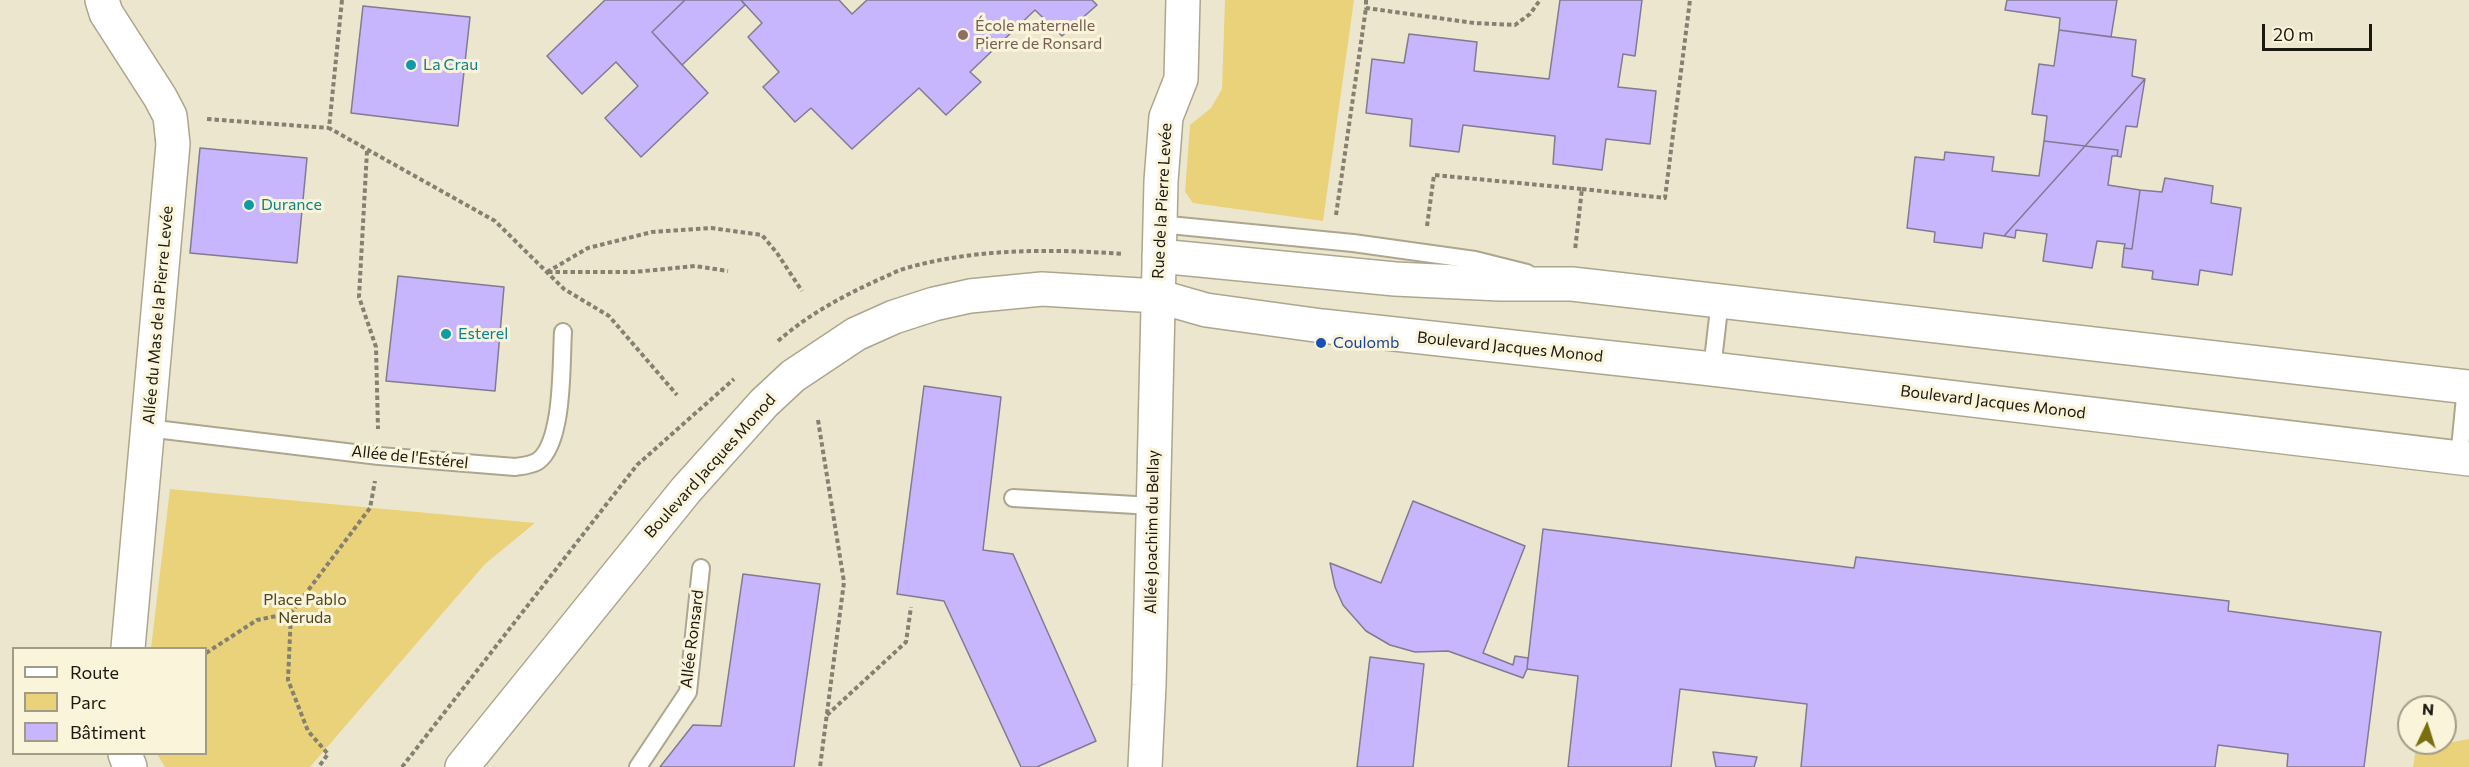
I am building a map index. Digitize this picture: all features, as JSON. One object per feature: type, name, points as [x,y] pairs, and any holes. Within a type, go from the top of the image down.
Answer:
[{"type":"street","name":"Allée du Mas de la Pierre Levée","points":[[102,0],[106,13],[170,116],[173,144],[128,647]]},
{"type":"street","name":"Rue de la Pierre Levée","points":[[1157,296],[1164,128],[1181,79],[1183,0]]},
{"type":"street","points":[[1159,240],[1395,279],[1500,284],[1572,284],[2467,387]]},
{"type":"street","name":"Boulevard Jacques Monod","points":[[462,767],[626,562],[764,402],[793,376],[856,334],[894,317],[934,304],[970,296],[1042,289],[1157,296],[1206,310],[1287,321],[2464,458]]},
{"type":"street","name":"Allée Joachim du Bellay","points":[[1145,767],[1149,685],[1157,296]]},
{"type":"lane","points":[[1159,240],[1333,242],[1475,260],[1572,284]]},
{"type":"lane","points":[[1712,369],[1720,300]]},
{"type":"lane","name":"Allée de l'Estérel","points":[[147,428],[379,456],[515,467],[537,462],[549,447],[556,424],[563,332]]},
{"type":"lane","points":[[2464,458],[2467,387]]},
{"type":"lane","points":[[1014,498],[1153,506]]},
{"type":"lane","name":"Allée Ronsard","points":[[638,767],[688,692],[701,568]]},
{"type":"path","points":[[328,128],[342,0]]},
{"type":"path","points":[[1333,242],[1366,0]]},
{"type":"path","points":[[1366,8],[1474,23],[1515,25],[1530,14],[1540,0]]},
{"type":"path","points":[[1424,253],[1434,176],[1665,198],[1690,0]]},
{"type":"path","points":[[170,116],[328,128],[495,221],[564,289],[609,316],[677,395]]},
{"type":"path","points":[[1572,284],[1582,189]]},
{"type":"path","points":[[547,272],[588,248],[652,232],[711,228],[762,235],[802,291]]},
{"type":"path","points":[[547,272],[634,272],[695,266],[728,271]]},
{"type":"path","points":[[818,420],[844,582],[820,767]]},
{"type":"path","points":[[827,716],[906,642],[911,607]]},
{"type":"path","points":[[207,652],[257,620],[291,613]]},
{"type":"green space","points":[[1225,0],[1354,0],[1323,221],[1193,203],[1185,192],[1190,125],[1211,108],[1222,89]]},
{"type":"green space","name":"Place Pablo Neruda","points":[[170,489],[535,523],[485,564],[310,767],[165,767],[158,755],[207,755],[207,647],[151,647]]},
{"type":"green space","points":[[2469,739],[2469,767],[2413,767],[2415,755],[2457,755],[2457,741]]},
{"type":"building","points":[[605,0],[685,0],[652,32],[708,93],[641,157],[605,118],[638,86],[616,62],[582,94],[547,56]]},
{"type":"building","points":[[685,0],[741,0],[745,5],[682,65],[652,32]]},
{"type":"building","points":[[741,0],[839,0],[852,14],[867,0],[1092,0],[1097,5],[1062,36],[1035,10],[970,72],[981,82],[946,115],[919,88],[852,149],[811,108],[795,122],[763,87],[779,72],[748,37],[762,23]]},
{"type":"building","points":[[1560,0],[1642,0],[1635,56],[1623,54],[1618,87],[1656,91],[1650,144],[1606,139],[1602,170],[1553,164],[1555,136],[1463,125],[1459,152],[1410,146],[1412,119],[1366,113],[1372,59],[1404,63],[1409,34],[1477,42],[1474,71],[1549,79]]},
{"type":"building","points":[[2007,0],[2117,0],[2111,37],[2059,30],[2060,18],[2005,10]]},
{"type":"building","name":"La Crau","points":[[363,6],[470,17],[458,126],[351,113]]},
{"type":"building","points":[[2059,30],[2136,40],[2132,76],[2145,79],[2085,146],[2044,141],[2047,116],[2032,114],[2039,64],[2054,66]]},
{"type":"building","points":[[2145,79],[2137,127],[2126,126],[2121,157],[2117,156],[2118,150],[2085,146]]},
{"type":"building","points":[[2044,141],[2085,146],[2004,236],[1984,233],[1982,248],[1934,242],[1935,232],[1907,228],[1915,157],[1944,160],[1945,152],[1994,157],[1992,171],[2039,176]]},
{"type":"building","points":[[2085,146],[2118,150],[2117,156],[2112,156],[2108,185],[2140,190],[2132,249],[2124,248],[2125,244],[2097,241],[2092,268],[2043,261],[2047,234],[2016,230],[2015,238],[2004,236]]},
{"type":"building","name":"Durance","points":[[200,148],[307,158],[297,263],[190,253]]},
{"type":"building","points":[[2165,178],[2213,186],[2211,203],[2241,208],[2232,275],[2200,270],[2198,285],[2152,279],[2153,271],[2122,267],[2124,248],[2132,249],[2140,190],[2162,192]]},
{"type":"building","name":"Esterel","points":[[398,276],[504,287],[495,391],[386,381]]},
{"type":"building","points":[[924,386],[1001,397],[983,550],[1013,554],[1096,741],[1037,767],[1021,767],[944,601],[897,594]]},
{"type":"building","points":[[1413,501],[1525,546],[1483,653],[1513,665],[1515,656],[1528,658],[1523,678],[1448,651],[1415,652],[1390,645],[1366,631],[1343,605],[1335,587],[1330,563],[1381,583]]},
{"type":"building","points":[[1543,529],[1854,568],[1856,557],[2229,601],[2228,611],[2381,632],[2364,767],[2287,767],[2288,754],[2218,745],[2215,767],[1801,767],[1807,704],[1680,689],[1671,767],[1568,767],[1578,676],[1527,669]]},
{"type":"building","points":[[743,574],[820,584],[794,767],[660,767],[693,725],[721,726]]},
{"type":"building","points":[[1370,657],[1424,664],[1413,767],[1357,767]]},
{"type":"building","points":[[1713,752],[1757,757],[1754,767],[1716,767]]},
{"type":"place","name":"École maternelle Pierre de Ronsard","points":[[963,35]]},
{"type":"place","name":"La Crau","points":[[411,65]]},
{"type":"place","name":"Durance","points":[[249,205]]},
{"type":"place","name":"Esterel","points":[[446,334]]},
{"type":"place","name":"Coulomb","points":[[1321,343]]}]
